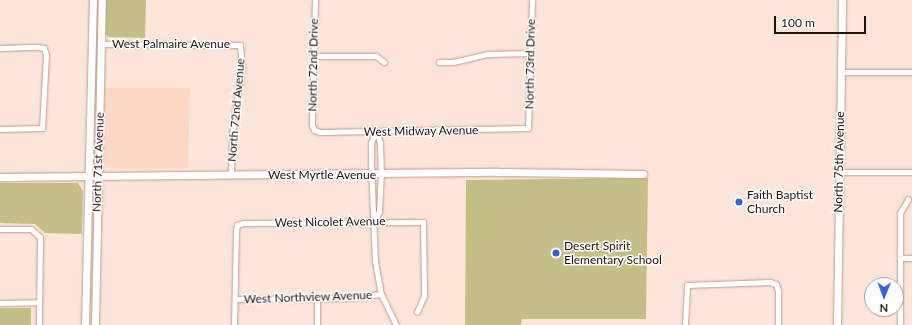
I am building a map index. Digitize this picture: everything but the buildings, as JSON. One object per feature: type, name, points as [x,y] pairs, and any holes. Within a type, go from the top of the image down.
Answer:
[{"type":"street","name":"North 71st Avenue","points":[[85,325],[93,0]]},
{"type":"street","name":"North 71st Avenue","points":[[94,325],[102,0]]},
{"type":"street","name":"North 72nd Drive","points":[[314,130],[312,125],[315,0]]},
{"type":"street","name":"North 73rd Drive","points":[[528,128],[532,0]]},
{"type":"street","name":"North 75th Avenue","points":[[837,325],[838,172],[842,0]]},
{"type":"street","name":"West Palmaire Avenue","points":[[102,44],[240,44]]},
{"type":"street","name":"North 72nd Avenue","points":[[231,175],[232,134],[242,66],[240,44]]},
{"type":"street","points":[[0,48],[44,48],[42,128],[0,129]]},
{"type":"street","points":[[439,62],[454,62],[489,54],[531,53]]},
{"type":"street","points":[[314,56],[376,56],[384,62]]},
{"type":"street","points":[[840,72],[912,72]]},
{"type":"street","name":"West Midway Avenue","points":[[314,130],[376,131],[528,128]]},
{"type":"street","points":[[375,221],[372,212],[371,150],[376,131]]},
{"type":"street","points":[[376,131],[380,150],[381,174],[378,211],[375,221],[375,261],[381,294],[396,325]]},
{"type":"street","points":[[371,150],[380,150]]},
{"type":"street","points":[[838,172],[912,172]]},
{"type":"street","name":"West Myrtle Avenue","points":[[0,177],[371,174],[643,174]]},
{"type":"street","points":[[900,325],[900,213],[908,199]]},
{"type":"street","name":"West Nicolet Avenue","points":[[234,299],[237,225],[375,221],[423,222],[424,296],[417,312]]},
{"type":"street","points":[[0,229],[31,229],[38,232],[41,241],[39,325]]},
{"type":"street","points":[[900,258],[912,258]]},
{"type":"street","points":[[685,325],[687,285],[770,282],[776,284],[778,325]]},
{"type":"street","name":"West Northview Avenue","points":[[234,299],[357,298],[381,294]]},
{"type":"street","points":[[316,325],[317,298]]},
{"type":"street","points":[[234,299],[234,325]]},
{"type":"street","points":[[0,303],[39,302]]},
{"type":"shaded area","points":[[106,0],[146,0],[145,38],[108,37],[105,33]]},
{"type":"shaded area","points":[[103,88],[190,88],[188,168],[114,169],[105,167]]},
{"type":"shaded area","name":"Desert Spirit Elementary School","points":[[648,178],[646,319],[522,319],[521,325],[465,325],[466,180]]},
{"type":"shaded area","points":[[0,183],[78,183],[83,191],[82,234],[45,233],[35,224],[0,223]]},
{"type":"shaded area","points":[[0,308],[31,308],[31,325],[0,325]]},
{"type":"place","name":"Faith Baptist Church","points":[[739,202]]},
{"type":"place","name":"Desert Spirit Elementary School","points":[[556,253]]}]
